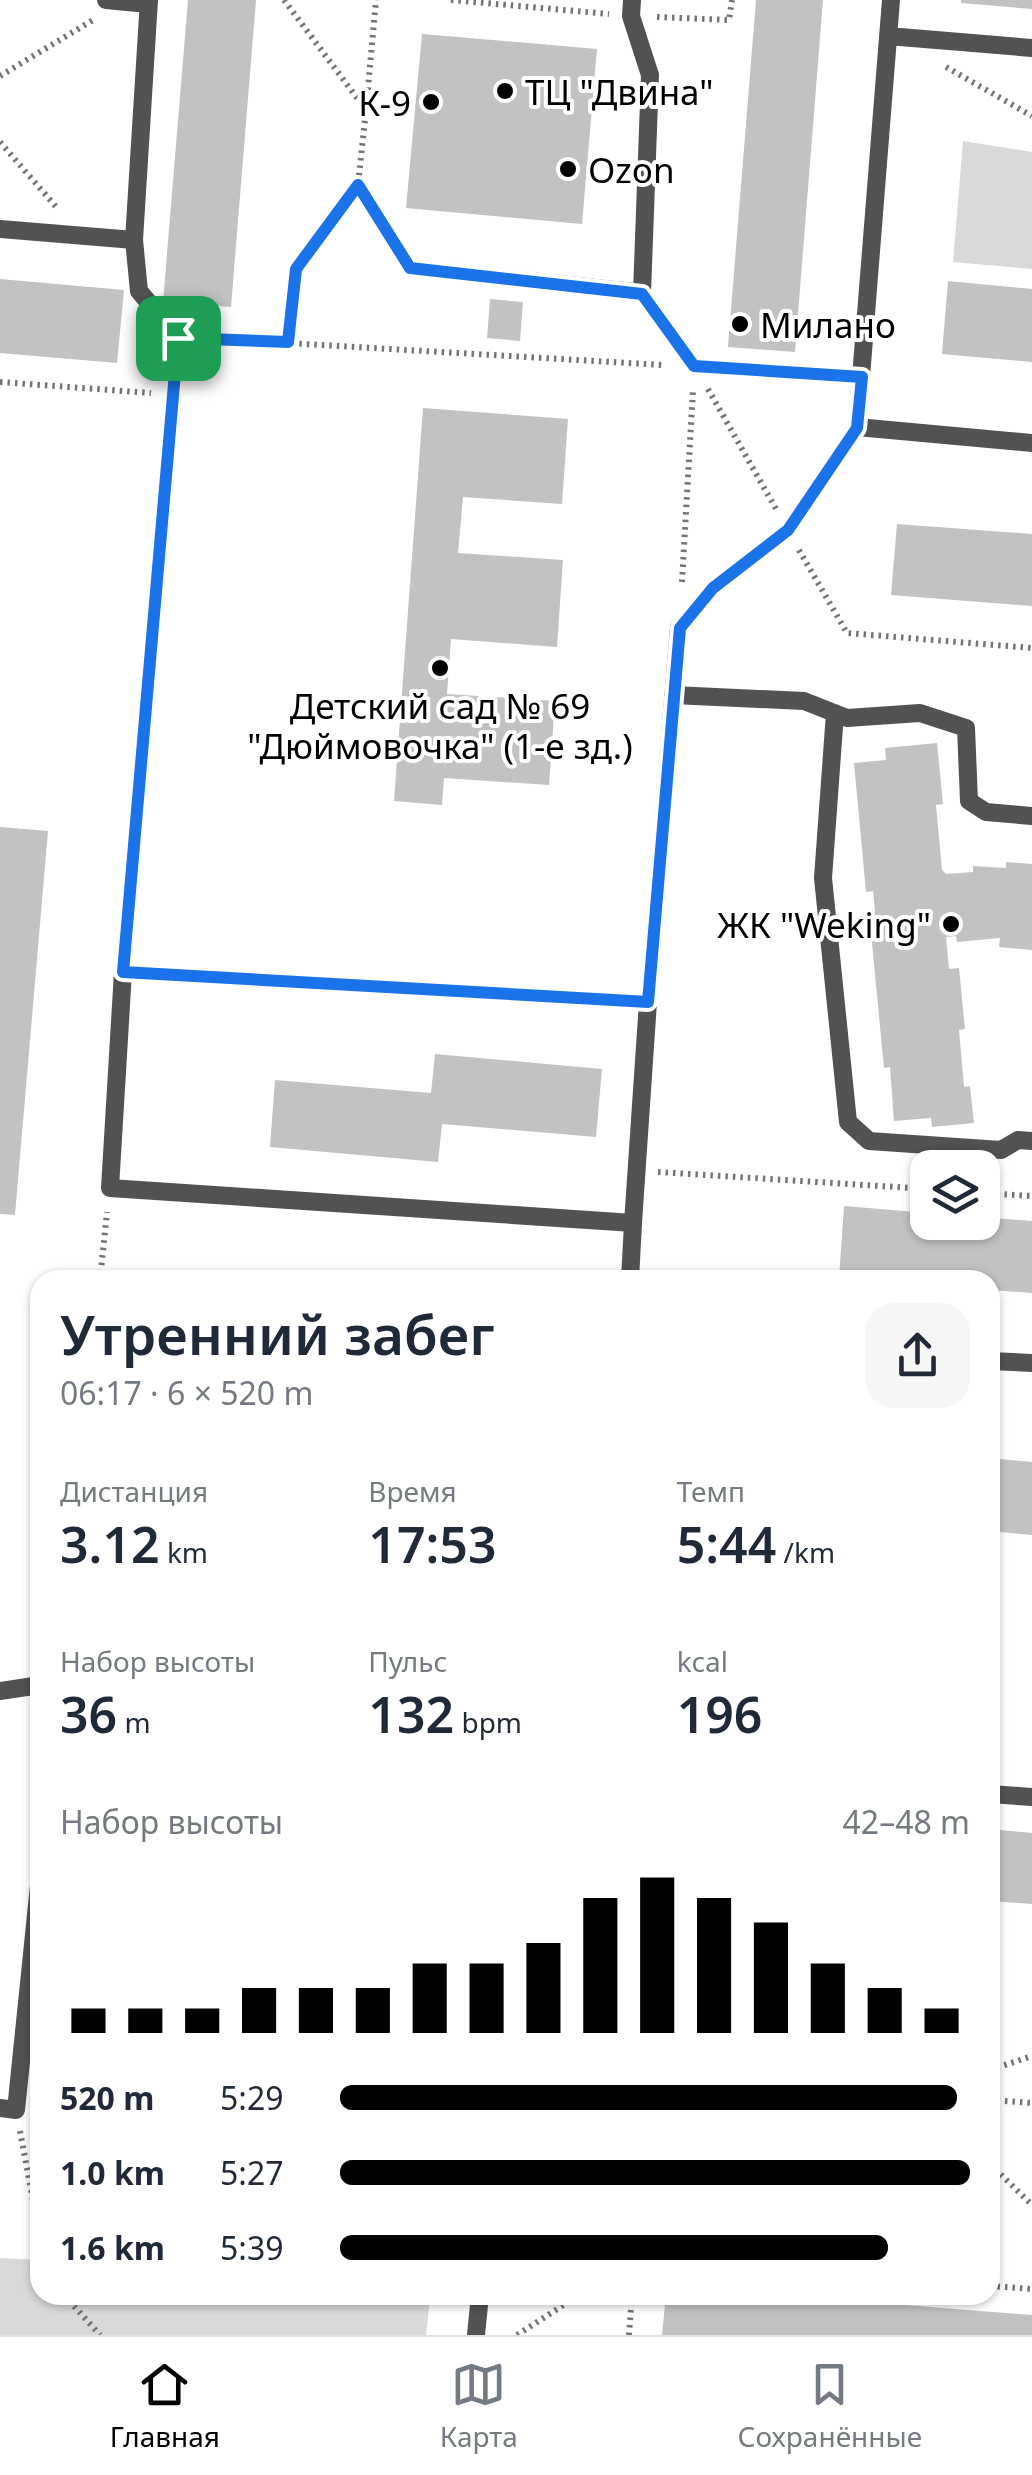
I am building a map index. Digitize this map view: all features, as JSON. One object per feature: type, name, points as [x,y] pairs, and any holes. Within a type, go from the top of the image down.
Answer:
[{"type":"lane","points":[[631,1270],[648,1002],[680,628],[713,588],[788,530],[857,428],[891,0]]},
{"type":"lane","points":[[115,1],[149,2],[134,240],[139,291],[178,338],[123,972],[110,1188],[633,1222]]},
{"type":"lane","points":[[631,8],[650,75],[642,294],[694,366],[862,377]]},
{"type":"lane","points":[[888,36],[1032,48]]},
{"type":"lane","points":[[0,229],[134,240]]},
{"type":"lane","points":[[410,268],[642,294]]},
{"type":"lane","points":[[857,428],[1032,442]]},
{"type":"lane","points":[[673,695],[804,701],[847,718],[920,713],[966,728],[969,801],[986,812],[1032,816]]},
{"type":"lane","points":[[835,713],[823,878],[848,1122],[868,1141],[1002,1150],[1018,1140],[1032,1141]]},
{"type":"lane","points":[[123,972],[648,1002]]},
{"type":"lane","points":[[1000,1361],[1032,1363]]},
{"type":"lane","points":[[0,1691],[30,1686]]},
{"type":"lane","points":[[1000,1795],[1032,1797]]},
{"type":"lane","points":[[8,2109],[30,1949]]},
{"type":"lane","points":[[476,2335],[479,2305]]},
{"type":"path","points":[[284,0],[366,110]]},
{"type":"path","points":[[288,342],[296,269],[358,185],[376,0]]},
{"type":"path","points":[[451,0],[631,8],[729,20],[732,0]]},
{"type":"path","points":[[0,76],[115,1]]},
{"type":"path","points":[[938,63],[1032,116]]},
{"type":"path","points":[[0,142],[82,236]]},
{"type":"path","points":[[358,185],[410,268]]},
{"type":"path","points":[[178,338],[694,366]]},
{"type":"path","points":[[694,366],[846,633],[1032,648]]},
{"type":"path","points":[[680,628],[694,366]]},
{"type":"path","points":[[0,382],[172,395]]},
{"type":"path","points":[[637,1171],[910,1188]]},
{"type":"path","points":[[101,1270],[110,1188]]},
{"type":"path","points":[[1000,1193],[1032,1196]]},
{"type":"path","points":[[1000,2067],[1032,2056]]},
{"type":"path","points":[[1000,2101],[1032,2103]]},
{"type":"path","points":[[8,2109],[30,2198]]},
{"type":"path","points":[[1000,2174],[1032,2205]]},
{"type":"path","points":[[1000,2287],[1032,2289]]},
{"type":"path","points":[[73,2305],[100,2335]]},
{"type":"path","points":[[517,2335],[564,2305]]},
{"type":"path","points":[[629,2335],[631,2305]]},
{"type":"shaded area","points":[[963,141],[1032,152],[1032,269],[953,262]]},
{"type":"shaded area","points":[[0,2258],[30,2260],[30,2305],[429,2305],[426,2335],[0,2335]]},
{"type":"building","points":[[188,0],[256,0],[231,307],[163,302]]},
{"type":"building","points":[[756,0],[823,0],[795,352],[728,347]]},
{"type":"building","points":[[1032,0],[1032,9],[961,3]]},
{"type":"building","name":"ТЦ \"Двина\"","points":[[422,34],[597,49],[582,224],[406,208]]},
{"type":"building","points":[[0,279],[124,290],[117,363],[0,353]]},
{"type":"building","points":[[948,281],[1032,289],[1032,362],[942,354]]},
{"type":"building","points":[[490,299],[523,302],[520,341],[487,338]]},
{"type":"building","points":[[423,408],[568,419],[562,504],[463,497],[458,553],[563,560],[557,647],[451,639],[447,694],[555,701],[549,785],[444,778],[442,805],[394,801]]},
{"type":"building","points":[[897,524],[1032,534],[1032,606],[891,595]]},
{"type":"building","name":"ЖК \"Weking\"","points":[[937,743],[943,804],[936,805],[942,870],[946,874],[973,872],[973,866],[1006,868],[1006,862],[1032,864],[1032,950],[999,947],[1000,938],[957,942],[956,936],[946,937],[949,969],[959,968],[965,1029],[959,1030],[964,1087],[970,1086],[974,1123],[932,1127],[931,1118],[894,1121],[890,1067],[884,1068],[869,912],[875,912],[873,891],[866,892],[854,763],[886,760],[885,748]]},
{"type":"building","points":[[0,827],[48,831],[15,1215],[0,1214]]},
{"type":"building","points":[[435,1054],[602,1069],[596,1137],[442,1124],[438,1162],[270,1147],[275,1080],[431,1093]]},
{"type":"building","points":[[844,1206],[910,1212],[910,1240],[1000,1240],[1000,1218],[1032,1221],[1032,1293],[1000,1291],[1000,1270],[840,1270]]},
{"type":"building","points":[[1000,1459],[1032,1462],[1032,1535],[1000,1532]]},
{"type":"building","points":[[1000,1830],[1032,1833],[1032,1904],[1000,1902]]},
{"type":"building","points":[[665,2305],[906,2305],[1032,2315],[1032,2335],[662,2335]]},
{"type":"place","name":"ТЦ \"Двина\"","points":[[505,91]]},
{"type":"place","name":"К-9","points":[[431,102]]},
{"type":"place","name":"Ozon","points":[[568,169]]},
{"type":"place","name":"Милано","points":[[740,324]]},
{"type":"place","name":"Детский сад № 69 \"Дюймовочка\" (1-е зд.)","points":[[440,668]]},
{"type":"place","name":"ЖК \"Weking\"","points":[[951,924]]},
{"type":"route","points":[[358,185],[410,268],[642,294],[694,366],[862,377],[857,428],[788,530],[713,588],[680,628],[648,1002],[123,972],[178,338],[288,342],[296,269],[358,185]]}]
